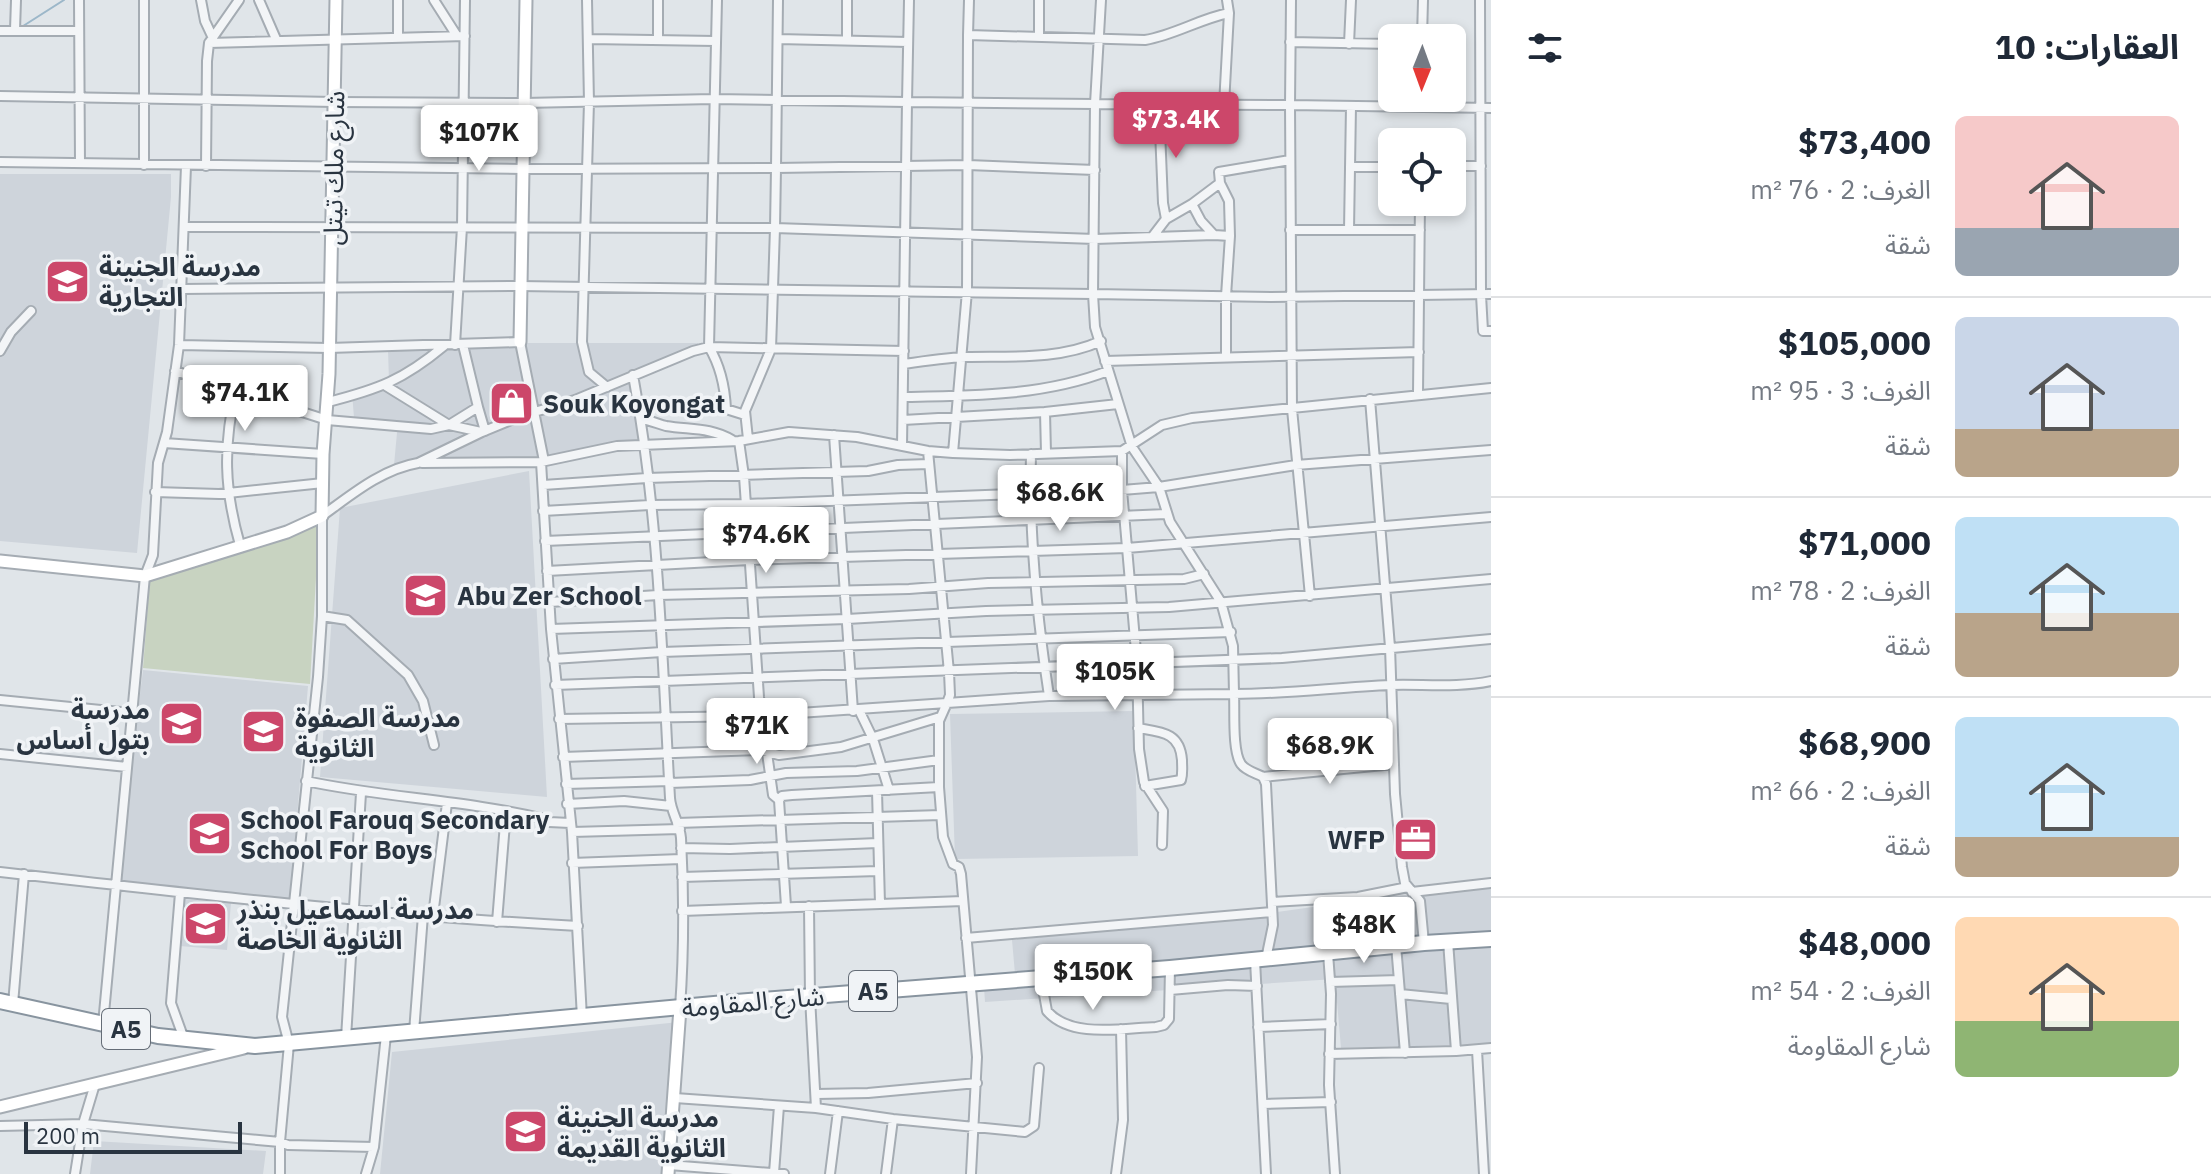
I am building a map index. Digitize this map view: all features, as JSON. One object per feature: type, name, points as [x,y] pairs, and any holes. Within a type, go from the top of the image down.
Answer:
[{"type":"highway","name":"شارع المقاومة","points":[[255,1046],[1491,939]]},
{"type":"highway","name":"A5","points":[[6,1003],[184,1039],[255,1046]]},
{"type":"main road","name":"شارع ملك تيتل","points":[[322,516],[333,226],[336,0]]},
{"type":"main road","points":[[520,342],[526,0]]},
{"type":"main road","points":[[0,561],[145,576],[287,532],[322,516]]},
{"type":"main road","points":[[668,1170],[680,1008]]},
{"type":"main road","name":"A5","points":[[0,1107],[255,1046]]},
{"type":"street","points":[[15,30],[16,0]]},
{"type":"street","points":[[79,0],[80,163]]},
{"type":"street","points":[[144,0],[144,165]]},
{"type":"street","points":[[201,0],[211,40],[206,166]]},
{"type":"street","points":[[211,40],[239,0]]},
{"type":"street","points":[[259,0],[276,39]]},
{"type":"street","points":[[398,0],[398,36]]},
{"type":"street","points":[[434,0],[461,36]]},
{"type":"street","points":[[465,0],[461,36],[463,167],[459,345],[483,431]]},
{"type":"street","points":[[587,0],[589,102],[582,342],[584,359],[593,378],[607,387]]},
{"type":"street","points":[[658,0],[658,40]]},
{"type":"street","points":[[717,0],[709,347],[718,362],[726,409]]},
{"type":"street","points":[[778,0],[771,349],[745,415],[740,440],[758,678],[773,795],[779,800]]},
{"type":"street","points":[[847,0],[847,40]]},
{"type":"street","points":[[902,446],[909,0]]},
{"type":"street","points":[[953,453],[967,291],[969,0]]},
{"type":"street","points":[[1039,0],[1039,37]]},
{"type":"street","points":[[1101,0],[1095,104],[1095,327],[1132,447],[1159,487],[1166,514],[1221,602],[1231,632],[1235,660],[1234,694],[1240,762],[1263,777],[1394,764]]},
{"type":"street","points":[[1224,105],[1227,0]]},
{"type":"street","points":[[1291,0],[1292,409],[1310,596]]},
{"type":"street","points":[[1349,44],[1351,0]]},
{"type":"street","points":[[1422,24],[1423,0]]},
{"type":"street","points":[[1480,0],[1481,166],[1486,236],[1483,331],[1491,331]]},
{"type":"street","points":[[968,35],[1100,40],[1163,37],[1229,13]]},
{"type":"street","points":[[0,31],[79,31]]},
{"type":"street","points":[[211,40],[461,36]]},
{"type":"street","points":[[589,39],[715,41]]},
{"type":"street","points":[[778,39],[908,42]]},
{"type":"street","points":[[1290,42],[1378,44]]},
{"type":"street","points":[[1480,43],[1491,43]]},
{"type":"street","points":[[0,96],[334,102],[776,99],[1378,107]]},
{"type":"street","points":[[1159,106],[1166,219]]},
{"type":"street","points":[[1349,230],[1351,106]]},
{"type":"street","points":[[1466,108],[1491,108]]},
{"type":"street","points":[[1226,357],[1229,201],[1220,183],[1219,172],[1290,160]]},
{"type":"street","points":[[0,162],[523,169],[968,165],[1095,170]]},
{"type":"street","points":[[103,1024],[145,576],[153,555],[158,463],[164,443],[179,345],[186,166]]},
{"type":"street","points":[[1466,166],[1481,166]]},
{"type":"street","points":[[1351,167],[1378,167]]},
{"type":"street","points":[[1153,236],[1166,219],[1220,183]]},
{"type":"street","points":[[1192,204],[1201,221],[1214,235]]},
{"type":"street","points":[[1418,394],[1420,216]]},
{"type":"street","points":[[184,227],[775,228],[1095,239],[1230,236]]},
{"type":"street","points":[[1290,230],[1420,230]]},
{"type":"street","points":[[182,289],[519,286],[1226,296],[1486,295]]},
{"type":"street","points":[[0,351],[11,332],[31,311]]},
{"type":"street","points":[[904,364],[963,357],[1037,356],[1084,349],[1101,341]]},
{"type":"street","points":[[179,345],[329,342],[444,346],[520,342],[542,461],[553,659],[571,827],[582,1018]]},
{"type":"street","points":[[328,402],[386,386],[444,346]]},
{"type":"street","points":[[418,463],[483,431],[561,405],[709,347],[904,351]]},
{"type":"street","points":[[903,397],[959,396],[1055,386],[1106,366],[1226,357],[1419,352]]},
{"type":"street","points":[[175,371],[327,420],[431,429],[449,425],[478,407]]},
{"type":"street","points":[[633,375],[644,444],[658,595],[671,806],[681,848],[680,1008]]},
{"type":"street","points":[[386,386],[449,425],[483,431]]},
{"type":"street","points":[[280,1174],[289,1044],[282,1017],[318,677],[322,616],[322,516],[373,481],[418,463],[542,461],[600,449],[740,440],[789,432],[834,435],[953,453],[1122,451],[1151,431],[1172,422],[1491,388]]},
{"type":"street","points":[[236,389],[226,448],[227,493],[240,545]]},
{"type":"street","points":[[1370,399],[1382,527],[1402,867],[1410,890],[1420,903],[1424,943]]},
{"type":"street","points":[[638,404],[726,409],[745,415]]},
{"type":"street","points":[[903,420],[956,419],[1118,404]]},
{"type":"street","points":[[1045,412],[1046,453]]},
{"type":"street","points":[[641,419],[657,421],[663,426],[719,433],[740,440]]},
{"type":"street","points":[[834,435],[850,674],[856,711],[873,739],[889,790]]},
{"type":"street","points":[[164,443],[323,454]]},
{"type":"street","points":[[543,511],[1122,490],[1296,465],[1491,450]]},
{"type":"street","points":[[928,451],[937,524],[939,586],[950,695],[940,717],[941,815],[947,848],[961,874],[977,1083],[971,1174]]},
{"type":"street","points":[[1122,451],[1122,490],[1139,695],[1138,728],[1145,786],[1162,809],[1162,845]]},
{"type":"street","points":[[1031,454],[1033,551],[1049,696]]},
{"type":"street","points":[[543,485],[647,478],[868,471],[898,465],[929,464]]},
{"type":"street","points":[[155,492],[227,493],[323,483]]},
{"type":"street","points":[[545,541],[1166,514]]},
{"type":"street","points":[[547,571],[749,560],[1127,548],[1491,517]]},
{"type":"street","points":[[550,602],[658,595],[1184,579],[1204,574]]},
{"type":"street","points":[[551,629],[986,611],[1132,609],[1491,579]]},
{"type":"street","points":[[322,616],[347,620],[408,675],[423,701],[434,745]]},
{"type":"street","points":[[553,659],[662,652],[1231,632]]},
{"type":"street","points":[[555,685],[1235,660],[1491,639]]},
{"type":"street","points":[[559,719],[763,716],[1049,696],[1300,693],[1491,681]]},
{"type":"street","points":[[0,700],[131,713]]},
{"type":"street","points":[[563,757],[766,751],[779,755],[841,747],[940,717]]},
{"type":"street","points":[[1138,728],[1170,736],[1181,750],[1181,780],[1145,786]]},
{"type":"street","points":[[0,754],[127,767]]},
{"type":"street","points":[[566,784],[750,780],[770,775],[857,771],[939,760]]},
{"type":"street","points":[[1263,777],[1266,784],[1272,907],[1272,934],[1261,959],[1257,986],[1266,1174]]},
{"type":"street","points":[[306,781],[361,793],[506,811],[571,827],[678,826],[941,815]]},
{"type":"street","points":[[786,906],[779,800],[782,796],[939,787]]},
{"type":"street","points":[[877,791],[880,904]]},
{"type":"street","points":[[346,1038],[361,793]]},
{"type":"street","points":[[567,804],[624,801],[671,806]]},
{"type":"street","points":[[433,916],[447,803]]},
{"type":"street","points":[[497,922],[506,811]]},
{"type":"street","points":[[681,848],[781,848],[878,843]]},
{"type":"street","points":[[572,863],[681,859]]},
{"type":"street","points":[[682,877],[878,871]]},
{"type":"street","points":[[0,872],[180,893],[497,922],[578,926]]},
{"type":"street","points":[[6,1003],[24,874]]},
{"type":"street","points":[[966,938],[1491,883]]},
{"type":"street","points":[[180,893],[171,1003],[184,1039]]},
{"type":"street","points":[[682,911],[963,901]]},
{"type":"street","points":[[809,906],[816,1108]]},
{"type":"street","points":[[414,1032],[423,915]]},
{"type":"street","points":[[1448,941],[1456,1051]]},
{"type":"street","points":[[1396,945],[1405,1053]]},
{"type":"street","points":[[1328,953],[1335,1174]]},
{"type":"street","points":[[1041,978],[1047,1011],[1052,1017],[1071,1026],[1121,1029],[1164,1025],[1169,1019],[1170,968]]},
{"type":"street","points":[[1330,982],[1399,980]]},
{"type":"street","points":[[1170,990],[1257,986]]},
{"type":"street","points":[[1400,994],[1451,999]]},
{"type":"street","points":[[1258,1027],[1331,1024]]},
{"type":"street","points":[[1116,1174],[1123,1120],[1121,1029]]},
{"type":"street","points":[[366,1174],[374,1147],[386,1035]]},
{"type":"street","points":[[1329,1054],[1491,1048]]},
{"type":"street","points":[[1477,1050],[1484,1174]]},
{"type":"street","points":[[675,1098],[816,1108],[893,1119],[1030,1131],[1034,1126],[1039,1068]]},
{"type":"street","points":[[817,1094],[868,1093],[977,1083]]},
{"type":"street","points":[[75,1174],[83,1124],[95,1084]]},
{"type":"street","points":[[1263,1104],[1331,1102]]},
{"type":"street","points":[[774,1173],[779,1106]]},
{"type":"street","points":[[830,1174],[838,1111]]},
{"type":"street","points":[[886,1174],[893,1119]]},
{"type":"street","points":[[0,1126],[83,1124],[288,1145],[374,1147]]},
{"type":"street","points":[[668,1170],[784,1174]]},
{"type":"shaded area","points":[[0,174],[171,174],[137,553],[0,541]]},
{"type":"shaded area","points":[[525,343],[698,343],[698,347],[630,374],[642,442],[548,458],[512,461],[419,459],[394,465],[398,422],[354,418],[352,392],[389,382],[388,349]]},
{"type":"shaded area","points":[[529,471],[547,797],[320,777],[340,508]]},
{"type":"shaded area","points":[[143,670],[308,686],[290,900],[117,883]]},
{"type":"shaded area","points":[[1134,711],[1138,856],[955,859],[950,714]]},
{"type":"shaded area","points":[[1491,887],[1491,935],[1015,974],[1012,940],[1235,918],[1384,897]]},
{"type":"shaded area","name":"مدرسة اسماعيل بنذر الثانوية الخاصة","points":[[184,899],[231,903],[227,950],[180,946]]},
{"type":"shaded area","points":[[1491,942],[1491,1044],[1341,1048],[1335,979],[985,1002],[984,987]]},
{"type":"shaded area","name":"مدرسة الجنينة الثانوية القديمة","points":[[679,1022],[664,1174],[380,1174],[392,1052]]},
{"type":"shaded area","points":[[94,1141],[266,1151],[263,1174],[90,1174]]},
{"type":"green space","points":[[319,524],[310,684],[143,668],[150,577]]},
{"type":"waterway","points":[[20,28],[64,0]]},
{"type":"place","name":"مدرسة الجنينة التجارية","points":[[68,281]]},
{"type":"place","name":"Souk Koyongat","points":[[512,403]]},
{"type":"place","name":"Abu Zer School","points":[[426,595]]},
{"type":"place","name":"مدرسة بتول أساس","points":[[181,724]]},
{"type":"place","name":"مدرسة الصفوة الثانوية","points":[[264,732]]},
{"type":"place","name":"School Farouq Secondary School For Boys","points":[[209,834]]},
{"type":"place","name":"WFP","points":[[1416,839]]},
{"type":"place","name":"مدرسة اسماعيل بنذر الثانوية الخاصة","points":[[206,924]]},
{"type":"place","name":"مدرسة الجنينة الثانوية القديمة","points":[[526,1132]]}]
